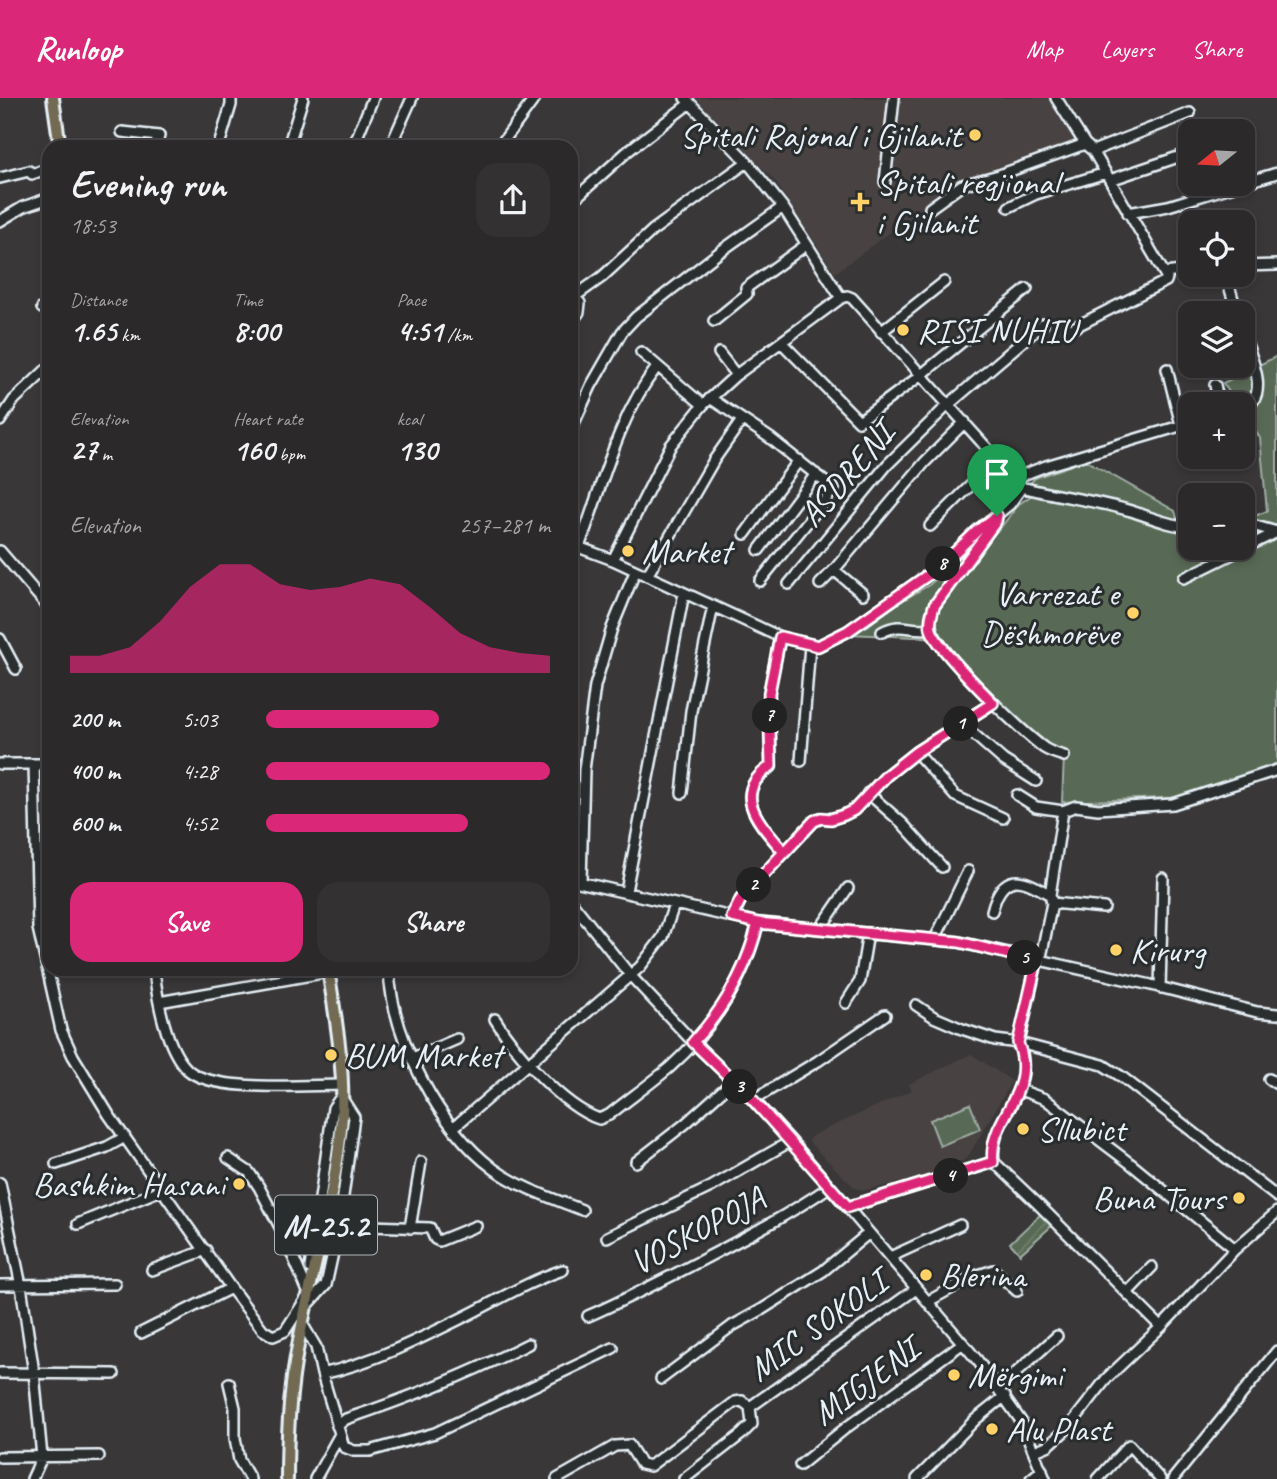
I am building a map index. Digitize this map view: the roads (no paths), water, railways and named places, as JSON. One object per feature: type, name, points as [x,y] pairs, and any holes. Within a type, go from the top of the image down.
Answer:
[{"type":"main road","points":[[53,98],[59,140]]},
{"type":"main road","name":"M-25.2","points":[[287,1479],[290,1398],[310,1291],[327,1221],[341,1136],[337,1026],[329,976]]},
{"type":"street","points":[[221,140],[231,98]]},
{"type":"street","points":[[290,140],[303,98]]},
{"type":"street","points":[[356,140],[373,98]]},
{"type":"street","points":[[393,140],[412,98]]},
{"type":"street","points":[[504,140],[536,98]]},
{"type":"street","points":[[885,182],[894,98]]},
{"type":"street","points":[[1059,99],[1085,144],[1093,151],[1108,176],[1165,273],[1166,281],[1071,328]]},
{"type":"street","points":[[578,196],[687,100],[747,162],[783,207],[841,298]]},
{"type":"street","points":[[1093,151],[1190,113]]},
{"type":"street","points":[[122,132],[159,136],[158,140]]},
{"type":"street","points":[[930,208],[962,185],[999,175],[1085,144]]},
{"type":"street","points":[[1009,207],[1036,194],[1178,156]]},
{"type":"street","points":[[578,291],[602,277],[653,230],[747,162]]},
{"type":"street","points":[[0,178],[42,170]]},
{"type":"street","points":[[1128,213],[1179,203],[1277,173]]},
{"type":"street","points":[[0,221],[23,207],[42,200]]},
{"type":"street","points":[[578,414],[622,332],[636,317],[710,259],[783,207]]},
{"type":"street","points":[[714,321],[747,294],[746,288],[806,245]]},
{"type":"street","points":[[1255,266],[1277,265]]},
{"type":"street","points":[[1165,273],[1178,271]]},
{"type":"street","points":[[881,332],[944,282]]},
{"type":"street","points":[[781,342],[859,421],[920,376],[1027,289]]},
{"type":"street","points":[[613,560],[671,445],[707,401],[736,375],[847,296],[852,298],[1022,487],[1058,497],[1129,510],[1178,524]]},
{"type":"street","name":"ASDRENI","points":[[789,584],[887,465],[948,405],[1044,324]]},
{"type":"street","points":[[641,352],[657,367],[707,401],[742,420],[799,460],[834,489],[760,581]]},
{"type":"street","points":[[719,353],[736,375]]},
{"type":"street","points":[[578,539],[635,400],[657,367]]},
{"type":"street","points":[[1167,369],[1178,401]]},
{"type":"street","points":[[1255,373],[1259,386],[1255,399]]},
{"type":"street","points":[[0,421],[14,400],[42,374]]},
{"type":"street","points":[[1215,385],[1216,392]]},
{"type":"street","points":[[647,576],[667,537],[742,420]]},
{"type":"street","points":[[820,584],[925,462],[965,422]]},
{"type":"street","points":[[1015,478],[1178,426]]},
{"type":"street","points":[[930,526],[998,458]]},
{"type":"street","points":[[745,534],[799,460]]},
{"type":"street","points":[[759,550],[817,474]]},
{"type":"street","points":[[578,547],[613,560],[780,637],[818,646],[848,631],[942,565],[1010,504],[1022,487]]},
{"type":"street","points":[[997,516],[934,606],[931,628],[940,646],[993,703],[1048,750],[1064,756]]},
{"type":"street","points":[[1255,526],[1277,532]]},
{"type":"street","points":[[1184,578],[1277,532]]},
{"type":"street","points":[[0,551],[42,600]]},
{"type":"street","points":[[834,570],[863,594]]},
{"type":"street","points":[[578,852],[584,770],[595,686],[612,628],[635,572]]},
{"type":"street","points":[[626,891],[684,593]]},
{"type":"street","points":[[682,793],[691,711],[713,606]]},
{"type":"street","points":[[882,632],[893,626],[921,630],[931,628]]},
{"type":"street","points":[[780,637],[769,693],[772,761],[771,766],[753,784],[750,800],[760,823],[784,852]]},
{"type":"street","points":[[0,639],[16,669]]},
{"type":"street","points":[[801,761],[810,645]]},
{"type":"street","points":[[732,917],[741,899],[814,821],[821,818],[831,819],[854,810],[869,793],[916,752],[993,703]]},
{"type":"street","points":[[962,724],[1003,760],[1036,781]]},
{"type":"street","points":[[916,752],[955,796],[1003,818]]},
{"type":"street","points":[[0,764],[42,764]]},
{"type":"street","points":[[34,764],[38,928],[42,950]]},
{"type":"street","points":[[1017,794],[1036,807],[1063,811],[1076,806],[1098,809],[1173,804],[1277,769]]},
{"type":"street","points":[[869,793],[902,823],[942,867]]},
{"type":"street","points":[[1063,811],[1039,961],[1018,1043],[1023,1055],[1020,1090],[992,1143],[993,1162],[1040,1205],[1161,1327]]},
{"type":"street","points":[[935,939],[968,871]]},
{"type":"street","points":[[1160,988],[1163,878]]},
{"type":"street","points":[[578,880],[758,923],[959,942],[1257,1012],[1277,1014]]},
{"type":"street","points":[[992,911],[996,897],[1010,881],[1030,883],[1051,899],[1104,908]]},
{"type":"street","points":[[820,929],[848,888]]},
{"type":"street","points":[[453,1128],[631,975],[656,948],[668,926],[674,905]]},
{"type":"street","points":[[578,912],[693,1042],[753,1100],[791,1142],[963,1343],[1002,1392],[1021,1422],[1043,1475],[1031,1479]]},
{"type":"street","points":[[495,1019],[530,1063],[570,1102],[588,1115],[599,1119],[609,1115],[669,1068],[710,1025],[742,975],[758,923]]},
{"type":"street","points":[[846,1003],[860,982],[868,933]]},
{"type":"street","points":[[47,976],[61,1030],[73,1056],[125,1137],[231,1288],[263,1330],[273,1336],[285,1331],[310,1291],[259,1187],[248,1172],[228,1158]]},
{"type":"street","points":[[155,976],[167,1030],[176,1053],[188,1070],[206,1079],[230,1084],[341,1091],[354,1117],[339,1225],[326,1285],[307,1306]]},
{"type":"street","points":[[159,1002],[301,976]]},
{"type":"street","points":[[389,976],[401,1028],[413,1058],[453,1128],[472,1150],[496,1170],[533,1191],[582,1210]]},
{"type":"street","points":[[916,1005],[934,1017],[996,1040],[1103,1065],[1277,1197]]},
{"type":"street","points":[[753,1100],[885,1015]]},
{"type":"street","points":[[413,1058],[457,1039]]},
{"type":"street","points":[[636,1162],[685,1124],[733,1081]]},
{"type":"street","points":[[1020,1090],[1045,1100],[1131,1164],[1235,1249]]},
{"type":"street","points":[[56,1164],[107,1147],[125,1137]]},
{"type":"street","points":[[607,1237],[734,1175],[791,1142]]},
{"type":"street","points":[[410,1227],[421,1162]]},
{"type":"street","points":[[848,1207],[993,1162]]},
{"type":"street","points":[[0,1183],[21,1286],[34,1373],[42,1457],[32,1479]]},
{"type":"street","name":"VOSKOPOJA","points":[[588,1316],[624,1301],[743,1238],[807,1202],[829,1186]]},
{"type":"street","points":[[78,1224],[163,1189]]},
{"type":"street","points":[[1035,1451],[1049,1444],[1068,1428],[1107,1378],[1161,1327],[1235,1249],[1277,1212]]},
{"type":"street","points":[[339,1225],[430,1228],[435,1239],[439,1241],[476,1226]]},
{"type":"street","points":[[890,1257],[960,1225]]},
{"type":"street","points":[[661,1379],[732,1326],[823,1271],[869,1233]]},
{"type":"street","points":[[152,1270],[206,1251]]},
{"type":"street","points":[[1127,1293],[1153,1267]]},
{"type":"street","points":[[322,1374],[358,1365],[466,1316],[525,1285],[564,1270]]},
{"type":"street","points":[[927,1302],[972,1277],[994,1270],[1017,1291]]},
{"type":"street","points":[[0,1286],[115,1284]]},
{"type":"street","points":[[141,1333],[231,1288]]},
{"type":"street","name":"MIC SOKOLI","points":[[750,1407],[916,1289]]},
{"type":"street","points":[[303,1325],[316,1347],[344,1447],[354,1451],[370,1451],[436,1433],[613,1348]]},
{"type":"street","points":[[917,1479],[1057,1336]]},
{"type":"street","name":"MIGJENI","points":[[800,1465],[847,1427],[963,1343]]},
{"type":"street","points":[[314,1479],[346,1419],[427,1391],[528,1344]]},
{"type":"street","points":[[1173,1479],[1277,1351]]},
{"type":"street","points":[[0,1373],[114,1374]]},
{"type":"street","points":[[229,1383],[235,1408],[235,1438],[239,1460],[250,1479]]},
{"type":"street","name":"MIC SOKOLI","points":[[557,1479],[615,1446],[629,1445],[641,1464],[650,1466],[735,1402],[742,1401],[750,1407],[752,1424],[684,1479]]},
{"type":"street","points":[[1098,1479],[1124,1448],[1129,1446],[1160,1479]]},
{"type":"street","points":[[0,1457],[99,1456]]},
{"type":"place","name":"Spitali Rajonal i Gjilanit","points":[[975,135]]},
{"type":"place","name":"Spitali regjional i Gjilanit","points":[[860,202]]},
{"type":"place","name":"RISI NUHIU","points":[[903,330]]},
{"type":"place","name":"Market","points":[[628,551]]},
{"type":"place","name":"Varrezat e Dëshmorëve","points":[[1133,613]]},
{"type":"place","name":"Kirurg","points":[[1116,950]]},
{"type":"place","name":"BUM Market","points":[[331,1055]]},
{"type":"place","name":"Sllubict","points":[[1023,1129]]},
{"type":"place","name":"Bashkim Hasani","points":[[239,1184]]},
{"type":"place","name":"Buna Tours","points":[[1239,1198]]},
{"type":"place","name":"Blerina","points":[[926,1275]]},
{"type":"place","name":"Mërgimi","points":[[954,1375]]},
{"type":"place","name":"Alu Plast","points":[[992,1429]]}]
